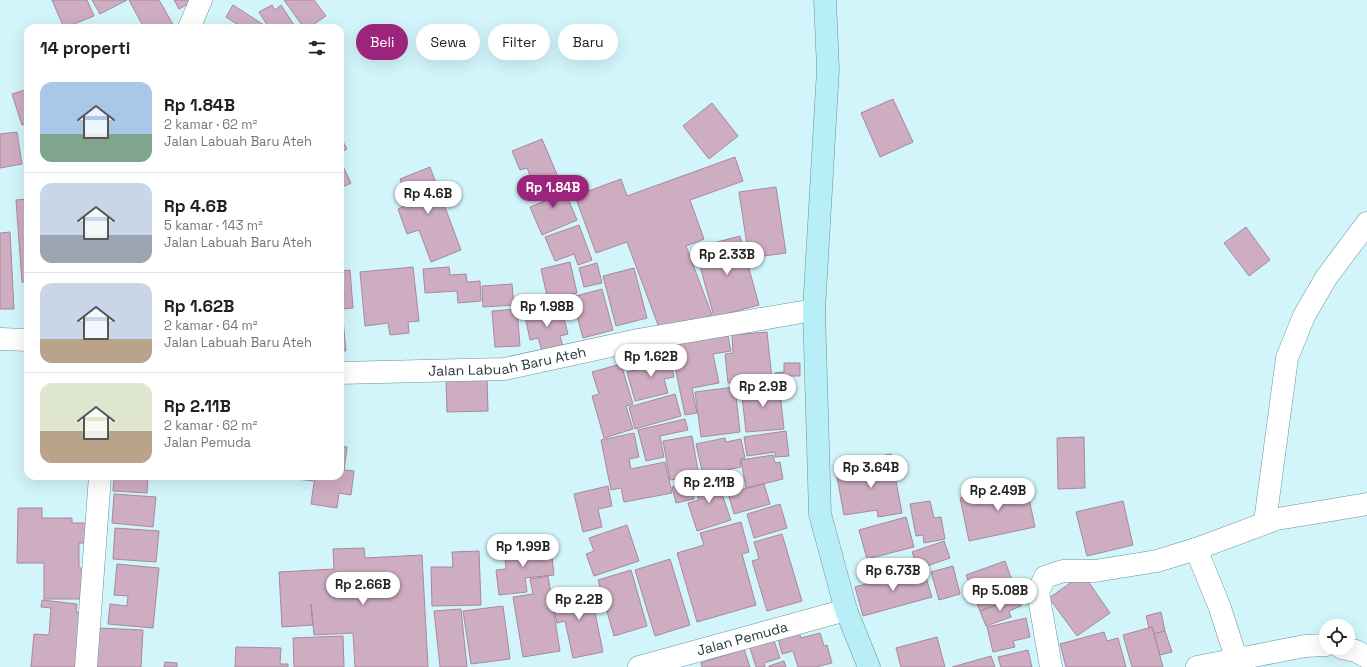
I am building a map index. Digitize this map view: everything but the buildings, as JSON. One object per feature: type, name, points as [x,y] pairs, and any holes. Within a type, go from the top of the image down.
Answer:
[{"type":"main road","points":[[825,0],[828,69],[814,310],[820,514],[846,610],[869,667]]},
{"type":"street","points":[[191,24],[201,0]]},
{"type":"street","points":[[1279,520],[1287,358],[1304,316],[1326,278],[1367,224]]},
{"type":"street","name":"Jalan Labuah Baru Ateh","points":[[344,373],[504,369],[638,340],[814,310]]},
{"type":"street","points":[[0,339],[24,340]]},
{"type":"street","points":[[86,667],[100,480]]},
{"type":"street","points":[[1051,667],[1038,592],[1045,577],[1063,571],[1095,571],[1157,561],[1279,520],[1367,504]]},
{"type":"street","points":[[1196,549],[1220,608],[1238,663]]},
{"type":"street","name":"Jalan Pemuda","points":[[639,667],[846,610]]},
{"type":"street","points":[[1198,667],[1238,663],[1319,647]]},
{"type":"street","points":[[1355,651],[1367,657]]}]
